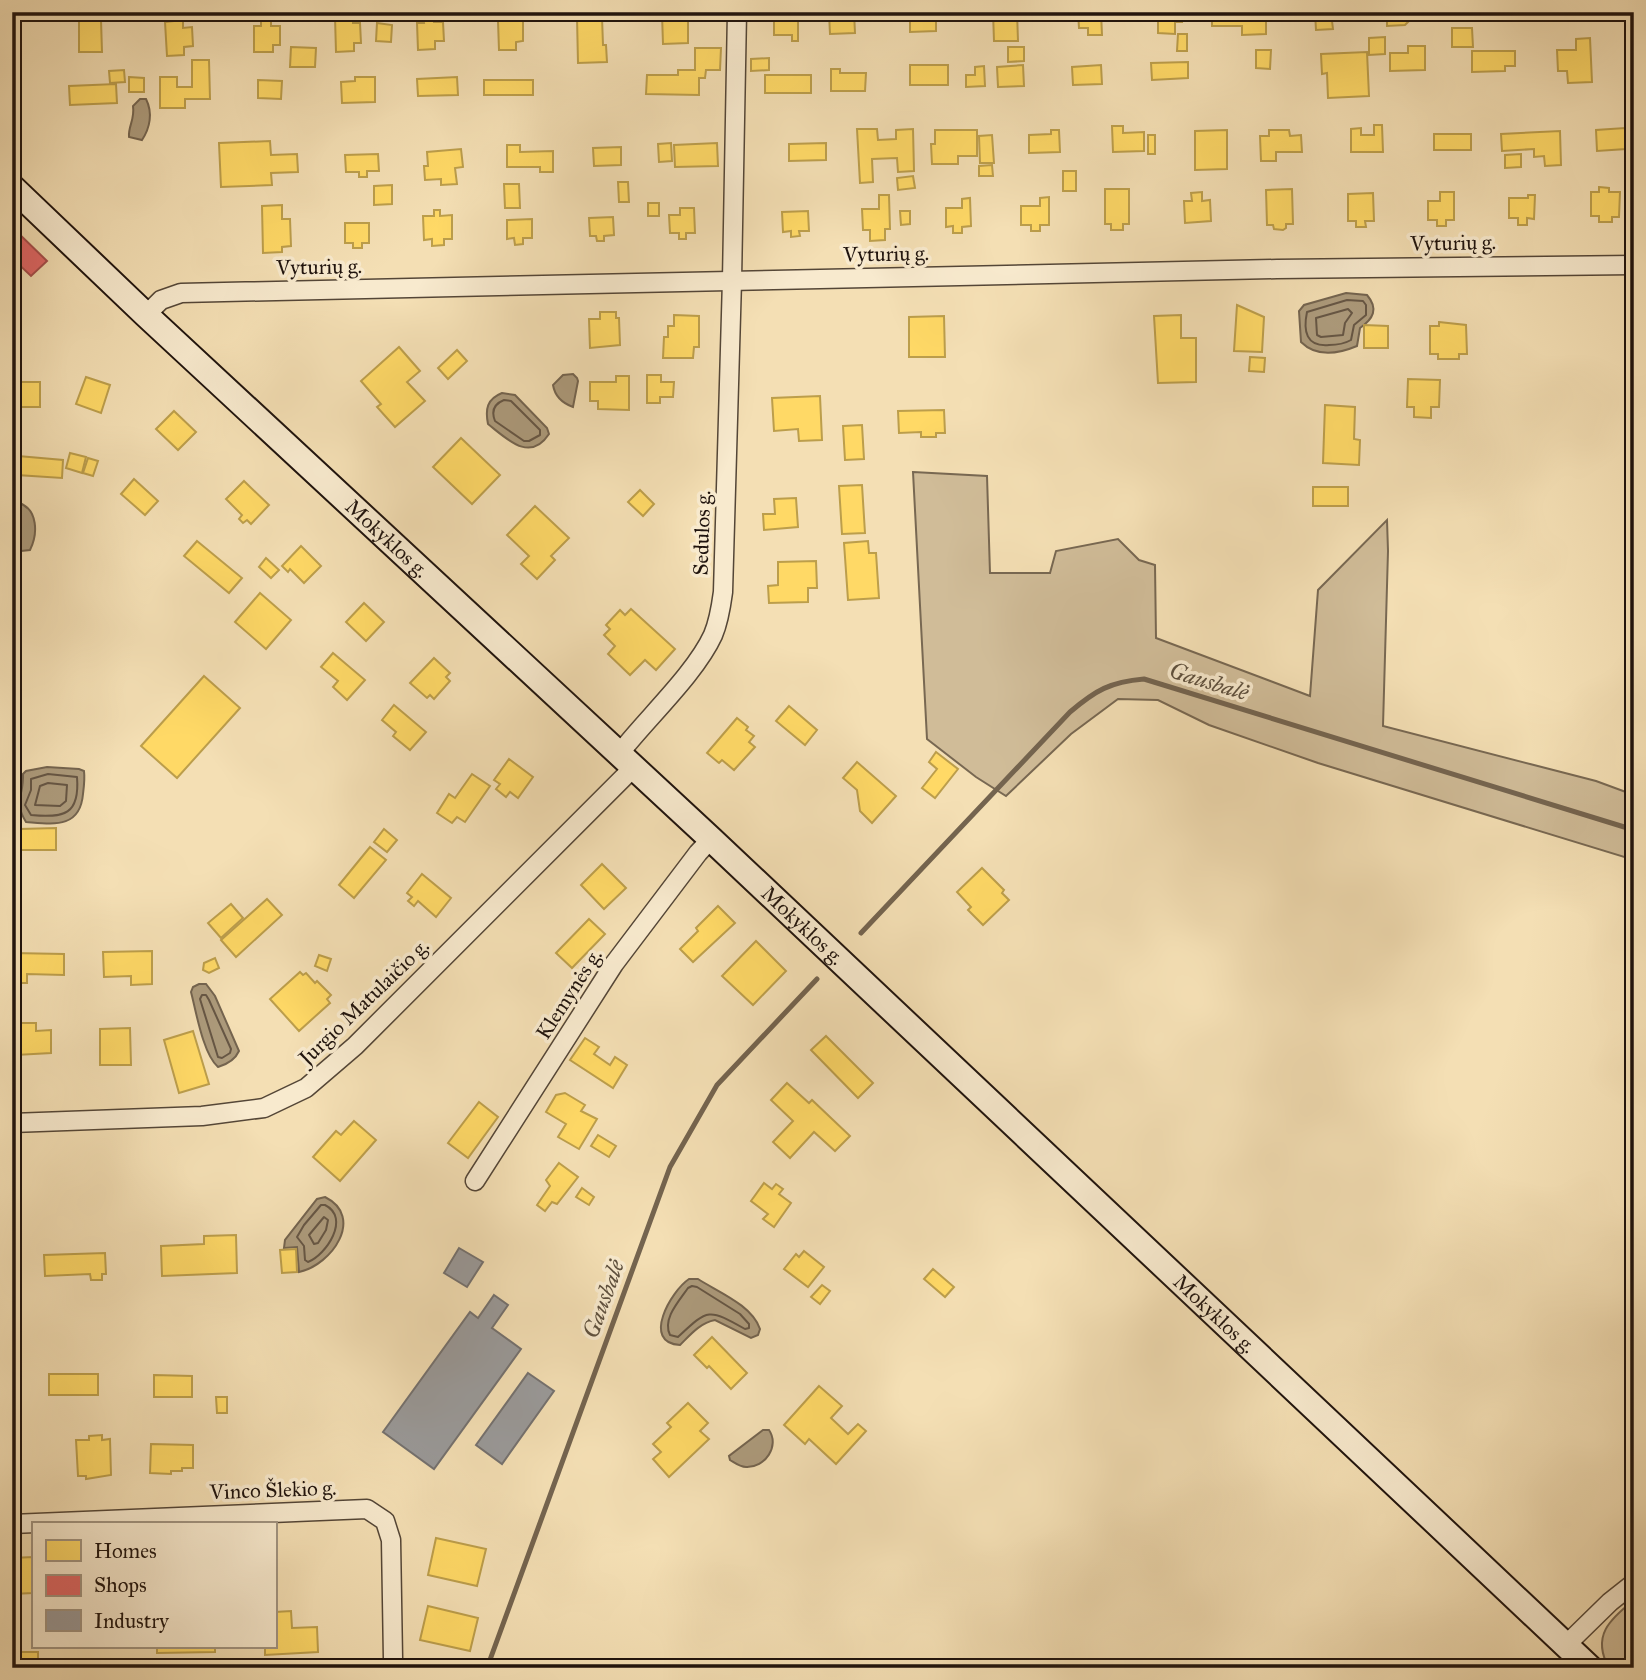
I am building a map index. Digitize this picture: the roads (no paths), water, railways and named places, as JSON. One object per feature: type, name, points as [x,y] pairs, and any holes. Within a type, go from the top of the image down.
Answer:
[{"type":"main road","name":"Mokyklos g.","points":[[12,187],[146,315],[711,839],[1590,1668]]},
{"type":"street","name":"Sedulos g.","points":[[627,761],[698,661],[720,616],[723,592],[732,280],[737,12]]},
{"type":"street","name":"Vyturių g.","points":[[146,315],[161,300],[181,293],[732,280],[1634,265]]},
{"type":"street","name":"Jurgio Matulaičio g.","points":[[12,1123],[202,1116],[264,1108],[306,1088],[355,1046],[627,761]]},
{"type":"street","name":"Klemynės g.","points":[[475,1181],[614,964],[711,839]]},
{"type":"street","name":"Vinco Šlekio g.","points":[[59,1522],[367,1509],[385,1521],[391,1540],[391,1668]]},
{"type":"street","name":"Vinco Šlekio g.","points":[[12,1524],[32,1523]]},
{"type":"street","points":[[1566,1645],[1610,1602],[1634,1583]]},
{"type":"water","points":[[140,99],[146,99],[150,115],[142,140],[129,137],[133,106]]},
{"type":"water","points":[[1346,293],[1367,295],[1373,305],[1371,317],[1360,328],[1357,346],[1328,353],[1307,347],[1301,342],[1299,311],[1304,305]]},
{"type":"water","points":[[573,374],[578,381],[573,407],[560,399],[553,385],[563,375]]},
{"type":"water","points":[[502,393],[515,395],[547,428],[549,434],[542,443],[526,448],[518,446],[488,424],[488,405]]},
{"type":"water","points":[[19,503],[33,516],[34,537],[30,550],[12,552],[12,506]]},
{"type":"water","points":[[47,767],[84,771],[81,805],[71,819],[64,822],[26,822],[20,809],[23,774]]},
{"type":"water","points":[[206,984],[215,996],[239,1051],[231,1061],[218,1067],[204,1043],[191,992],[193,987]]},
{"type":"water","points":[[325,1197],[337,1206],[342,1216],[343,1228],[339,1239],[323,1260],[299,1272],[297,1247],[284,1248],[285,1240],[317,1199]]},
{"type":"water","points":[[689,1279],[698,1279],[742,1306],[756,1320],[760,1329],[758,1335],[751,1338],[715,1320],[700,1326],[680,1345],[668,1342],[662,1336],[663,1316],[675,1294]]},
{"type":"water","points":[[763,1430],[769,1430],[773,1443],[765,1460],[746,1467],[730,1460],[729,1456]]},
{"type":"waterway","name":"Gausbalė","points":[[861,933],[1070,712],[1104,688],[1132,680],[1144,679],[1634,830]]},
{"type":"waterway","name":"Gausbalė","points":[[487,1668],[670,1167],[717,1085],[817,979]]}]
